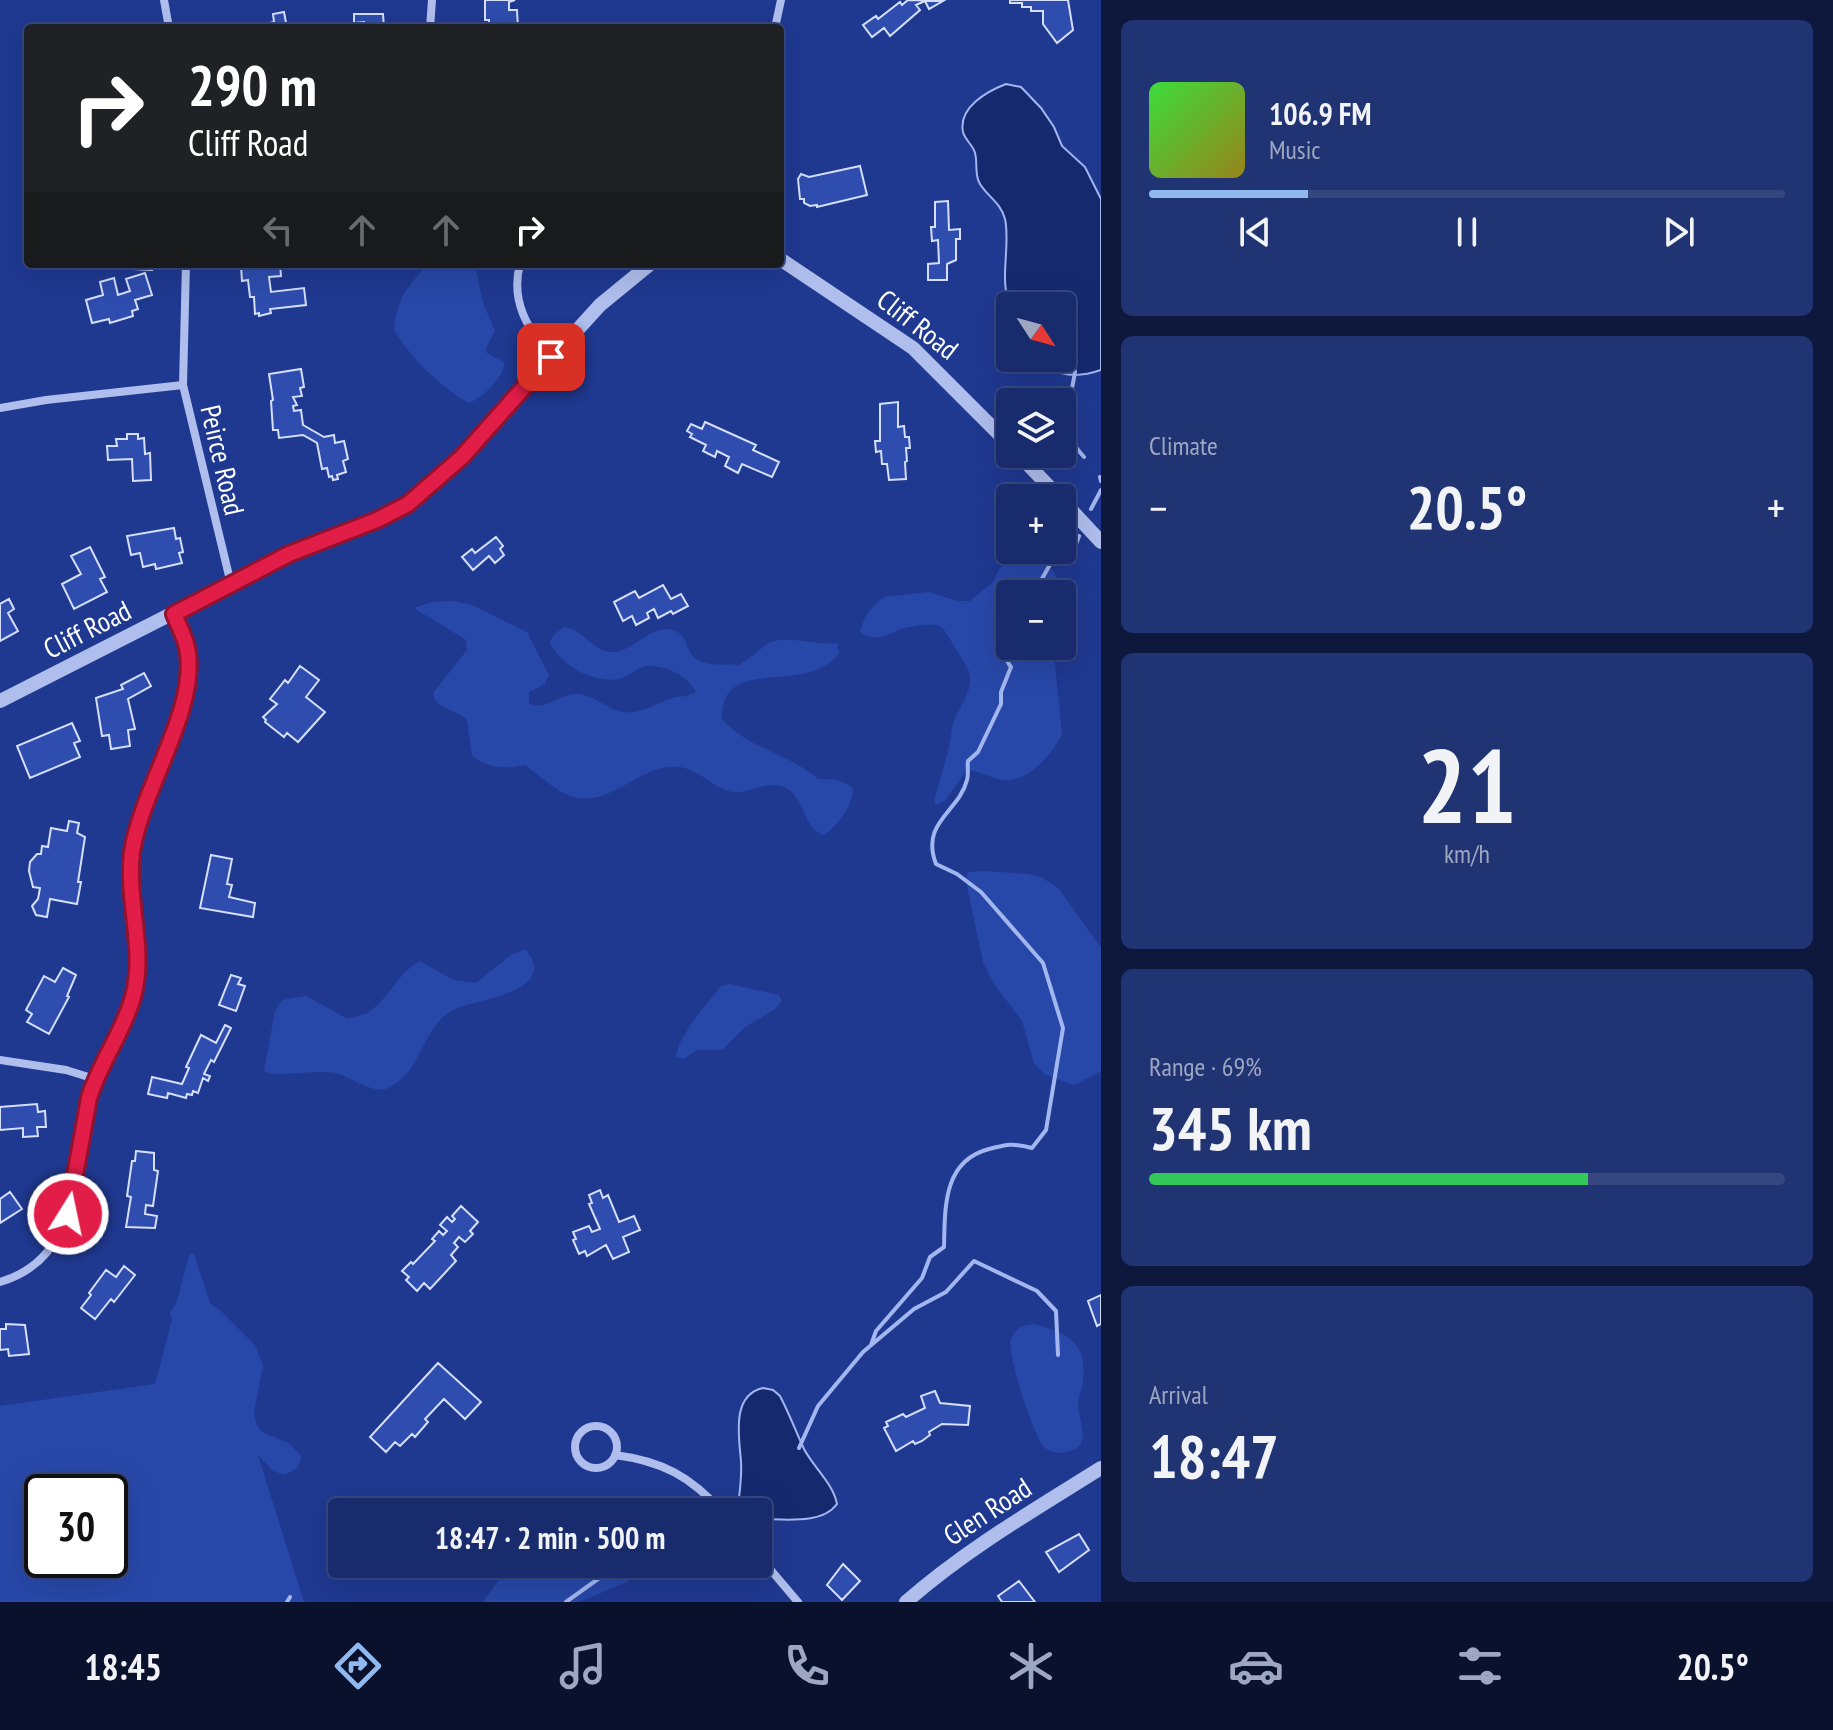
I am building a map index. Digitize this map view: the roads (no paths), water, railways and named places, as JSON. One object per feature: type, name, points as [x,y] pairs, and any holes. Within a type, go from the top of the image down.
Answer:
[{"type":"street","points":[[164,0],[168,24]]},
{"type":"street","points":[[430,24],[432,0]]},
{"type":"street","points":[[776,24],[781,0]]},
{"type":"street","name":"Cliff Road","points":[[784,262],[905,341],[996,430]]},
{"type":"street","points":[[183,385],[186,268]]},
{"type":"street","points":[[519,268],[517,279],[520,309],[535,337],[551,357]]},
{"type":"street","name":"Cliff Road","points":[[0,701],[289,554],[377,520],[416,499],[462,457],[610,296],[645,268]]},
{"type":"street","name":"Peirce Road","points":[[0,408],[183,385],[231,584]]},
{"type":"street","points":[[1031,468],[1047,484]]},
{"type":"street","points":[[1076,515],[1101,542]]},
{"type":"street","points":[[0,1282],[37,1264],[52,1248],[63,1229],[95,1079],[124,1023],[134,996],[138,962],[130,895],[134,844],[144,805],[187,688],[189,655],[174,614]]},
{"type":"street","points":[[0,1060],[59,1069],[95,1079]]},
{"type":"street","points":[[594,1425],[608,1429],[615,1439],[615,1455],[602,1467],[587,1466],[575,1450],[577,1436],[594,1425]]},
{"type":"street","points":[[615,1455],[662,1465],[682,1476],[706,1498]]},
{"type":"street","name":"Glen Road","points":[[906,1602],[962,1557],[1101,1468]]},
{"type":"street","points":[[772,1571],[798,1602]]},
{"type":"waterway","points":[[1075,372],[1066,417],[1069,435],[1084,457]]},
{"type":"waterway","points":[[1100,477],[1101,481]]},
{"type":"waterway","points":[[1091,509],[1101,490]]},
{"type":"waterway","points":[[1041,580],[1052,561],[1061,562],[1070,554],[1079,536]]},
{"type":"waterway","points":[[871,1345],[876,1331],[922,1278],[930,1257],[944,1247],[950,1188],[963,1164],[974,1155],[1001,1146],[1032,1148],[1046,1130],[1063,1028],[1043,963],[981,892],[957,874],[936,864],[932,850],[937,827],[963,791],[968,778],[968,761],[978,752],[1001,704],[1001,692],[1011,667],[1007,660]]},
{"type":"waterway","points":[[799,1448],[818,1406],[863,1352],[914,1309],[946,1292],[974,1261],[1037,1291],[1056,1311],[1058,1355]]},
{"type":"waterway","points":[[566,1602],[599,1578]]},
{"type":"waterway","points":[[287,1602],[290,1597]]}]
